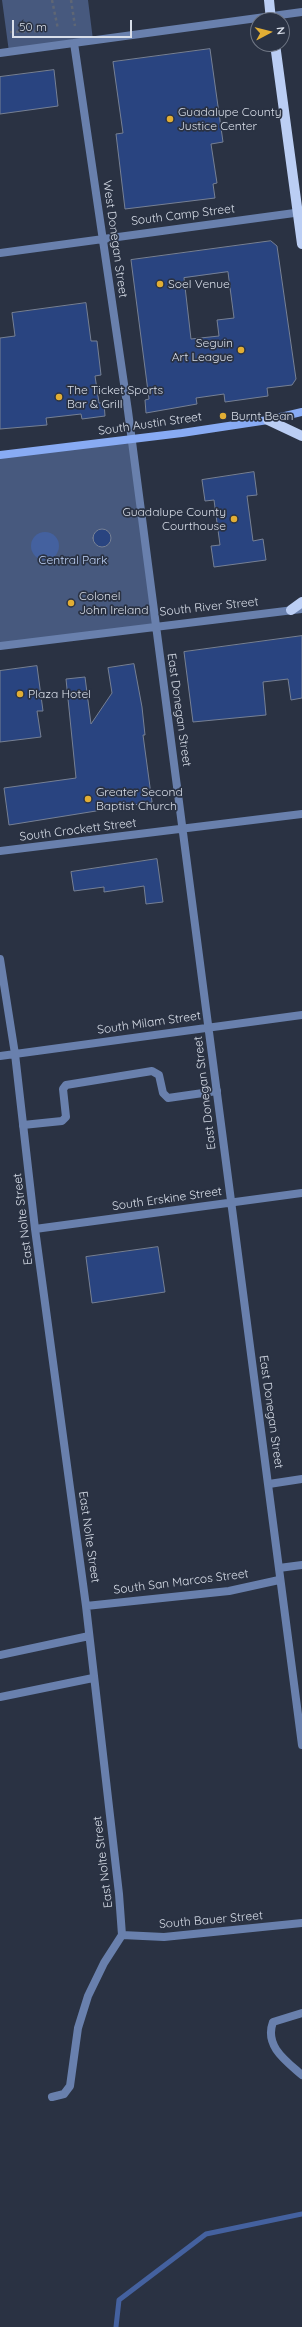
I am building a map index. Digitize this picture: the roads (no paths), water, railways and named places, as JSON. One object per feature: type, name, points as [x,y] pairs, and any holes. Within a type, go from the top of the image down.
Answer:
[{"type":"main road","points":[[269,0],[270,12]]},
{"type":"main road","points":[[276,52],[300,212],[302,244]]},
{"type":"main road","name":"South Austin Street","points":[[0,455],[131,440],[268,420],[302,412]]},
{"type":"main road","points":[[268,420],[302,436]]},
{"type":"main road","points":[[291,610],[302,602]]},
{"type":"street","points":[[290,14],[302,12]]},
{"type":"street","points":[[0,53],[250,21]]},
{"type":"street","name":"West Donegan Street","points":[[74,43],[131,440]]},
{"type":"street","name":"South Camp Street","points":[[0,253],[300,212]]},
{"type":"street","name":"East Donegan Street","points":[[131,440],[210,1027],[230,1203],[269,1484],[279,1568],[279,1580],[302,1745]]},
{"type":"street","name":"South River Street","points":[[0,646],[156,625],[302,609]]},
{"type":"street","name":"South Crockett Street","points":[[0,851],[302,814]]},
{"type":"street","name":"East Nolte Street","points":[[0,959],[15,1054],[36,1229],[86,1606],[93,1678],[119,1894],[122,1935]]},
{"type":"street","name":"South Milam Street","points":[[0,1056],[302,1015]]},
{"type":"street","points":[[23,1125],[62,1121],[66,1117],[63,1089],[66,1085],[152,1071],[159,1074],[163,1093],[168,1098],[217,1091]]},
{"type":"street","name":"South Erskine Street","points":[[36,1229],[302,1192]]},
{"type":"street","points":[[269,1484],[302,1479]]},
{"type":"street","points":[[279,1568],[302,1565]]},
{"type":"street","name":"South San Marcos Street","points":[[86,1606],[228,1591],[279,1580]]},
{"type":"street","points":[[0,1655],[89,1636]]},
{"type":"street","points":[[0,1697],[93,1678]]},
{"type":"street","name":"South Bauer Street","points":[[122,1935],[164,1937],[302,1923]]},
{"type":"street","points":[[52,2097],[64,2094],[70,2086],[78,2028],[88,1996],[104,1963],[122,1935]]},
{"type":"street","points":[[302,2013],[273,2022],[270,2030],[272,2041],[281,2058],[302,2074]]},
{"type":"waterway","points":[[116,2327],[119,2300],[206,2234],[302,2214]]},
{"type":"place","name":"Guadalupe County Justice Center","points":[[170,119]]},
{"type":"place","name":"Soel Venue","points":[[160,284]]},
{"type":"place","name":"Seguin Art League","points":[[241,350]]},
{"type":"place","name":"The Ticket Sports Bar & Grill","points":[[59,397]]},
{"type":"place","name":"Burnt Bean","points":[[223,416]]},
{"type":"place","name":"Guadalupe County Courthouse","points":[[234,519]]},
{"type":"place","name":"Colonel John Ireland","points":[[71,603]]},
{"type":"place","name":"Plaza Hotel","points":[[20,694]]},
{"type":"place","name":"Greater Second Baptist Church","points":[[88,799]]},
{"type":"park label","name":"Central Park","points":[[73,560]]}]
